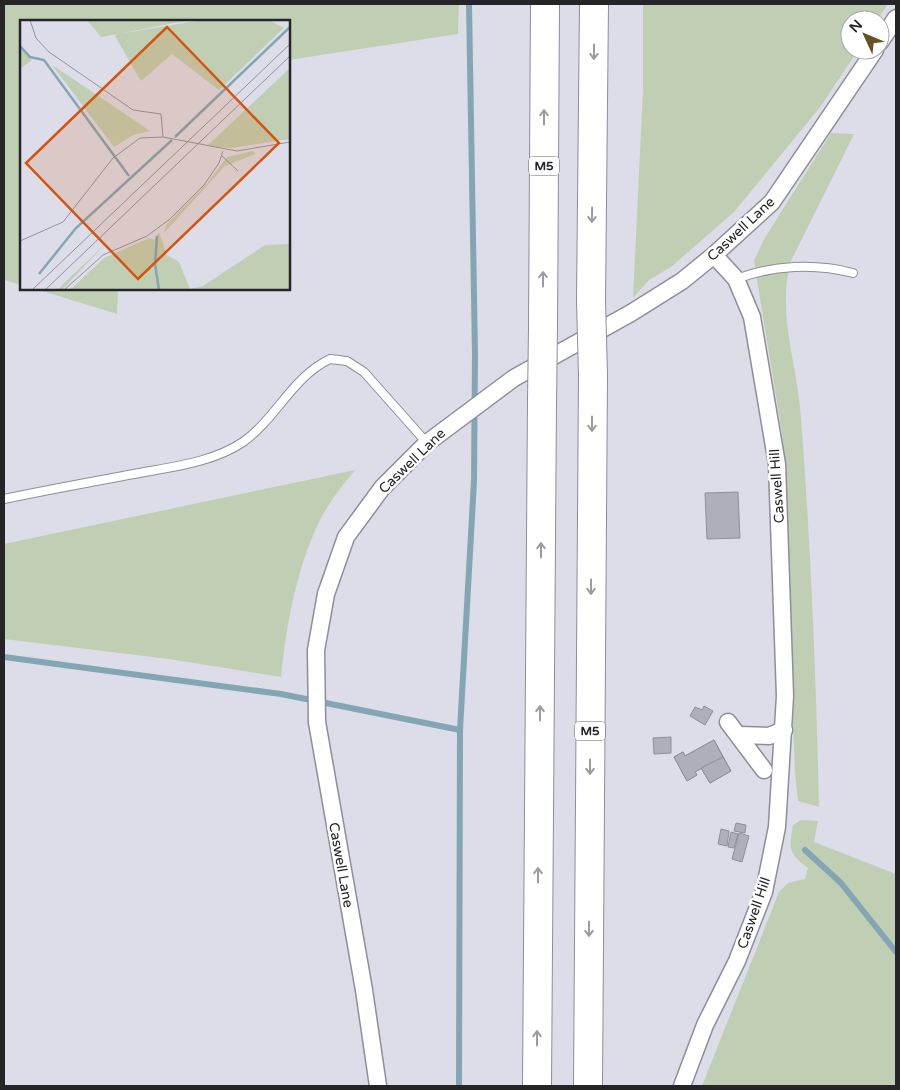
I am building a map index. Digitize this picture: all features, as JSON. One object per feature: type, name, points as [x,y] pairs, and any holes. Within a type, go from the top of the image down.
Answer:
[{"type":"highway","name":"M5","points":[[537,1086],[545,4]]},
{"type":"highway","name":"M5","points":[[588,1086],[594,4]]},
{"type":"street","name":"Caswell Lane","points":[[378,1086],[364,990],[317,722],[316,650],[326,594],[346,537],[382,488],[427,443],[514,378],[631,313],[682,281],[714,255],[772,202],[868,60]]},
{"type":"street","name":"Caswell Hill","points":[[682,1086],[706,1025],[737,961],[764,892],[777,827],[784,730],[785,696],[777,464],[752,317],[736,279],[714,255]]},
{"type":"street","points":[[728,722],[764,770]]},
{"type":"street","points":[[739,735],[769,736],[784,730]]},
{"type":"lane","points":[[736,279],[773,268],[808,266],[853,273]]},
{"type":"lane","points":[[4,499],[185,464],[223,452],[241,443],[258,429],[303,377],[330,359],[347,361],[364,372],[427,443]]},
{"type":"green space","points":[[4,4],[459,4],[458,34],[290,60],[290,20],[20,20],[20,285],[4,280]]},
{"type":"green space","points":[[643,4],[888,4],[884,10],[840,10],[840,60],[851,60],[821,106],[734,212],[671,267],[649,280],[633,298],[643,90]]},
{"type":"green space","points":[[831,133],[854,134],[791,261],[787,280],[786,300],[789,339],[799,398],[805,466],[813,612],[819,807],[798,801],[795,773],[782,433],[754,261],[764,239]]},
{"type":"green space","points":[[39,290],[118,290],[117,314]]},
{"type":"green space","points":[[355,470],[326,510],[310,542],[293,599],[281,677],[169,659],[4,639],[4,544]]},
{"type":"green space","points":[[801,820],[818,821],[814,842],[896,874],[896,1086],[702,1086],[779,892],[788,883],[805,879],[808,868],[791,850],[793,825]]},
{"type":"building","points":[[738,492],[740,538],[707,539],[705,493]]},
{"type":"building","points":[[704,706],[713,711],[705,725],[690,716],[695,707],[702,710]]},
{"type":"building","points":[[671,737],[671,753],[654,754],[653,738]]},
{"type":"building","points":[[714,740],[731,771],[710,783],[701,768],[695,772],[697,775],[687,781],[674,757],[683,752],[685,756]]},
{"type":"building","points":[[714,740],[723,757],[695,772],[697,775],[687,781],[674,757],[683,752],[685,756]]},
{"type":"building","points":[[723,757],[731,771],[710,783],[701,768]]},
{"type":"building","points":[[736,823],[746,825],[745,833],[734,831]]},
{"type":"building","points":[[721,829],[729,831],[727,846],[718,844]]},
{"type":"building","points":[[731,832],[738,834],[734,848],[728,847]]},
{"type":"building","points":[[739,833],[749,836],[742,862],[732,859]]},
{"type":"waterway","points":[[459,1086],[460,730],[474,481],[475,354],[469,4]]},
{"type":"waterway","points":[[4,657],[281,694],[460,730]]},
{"type":"waterway","points":[[805,850],[841,883],[896,952]]}]
